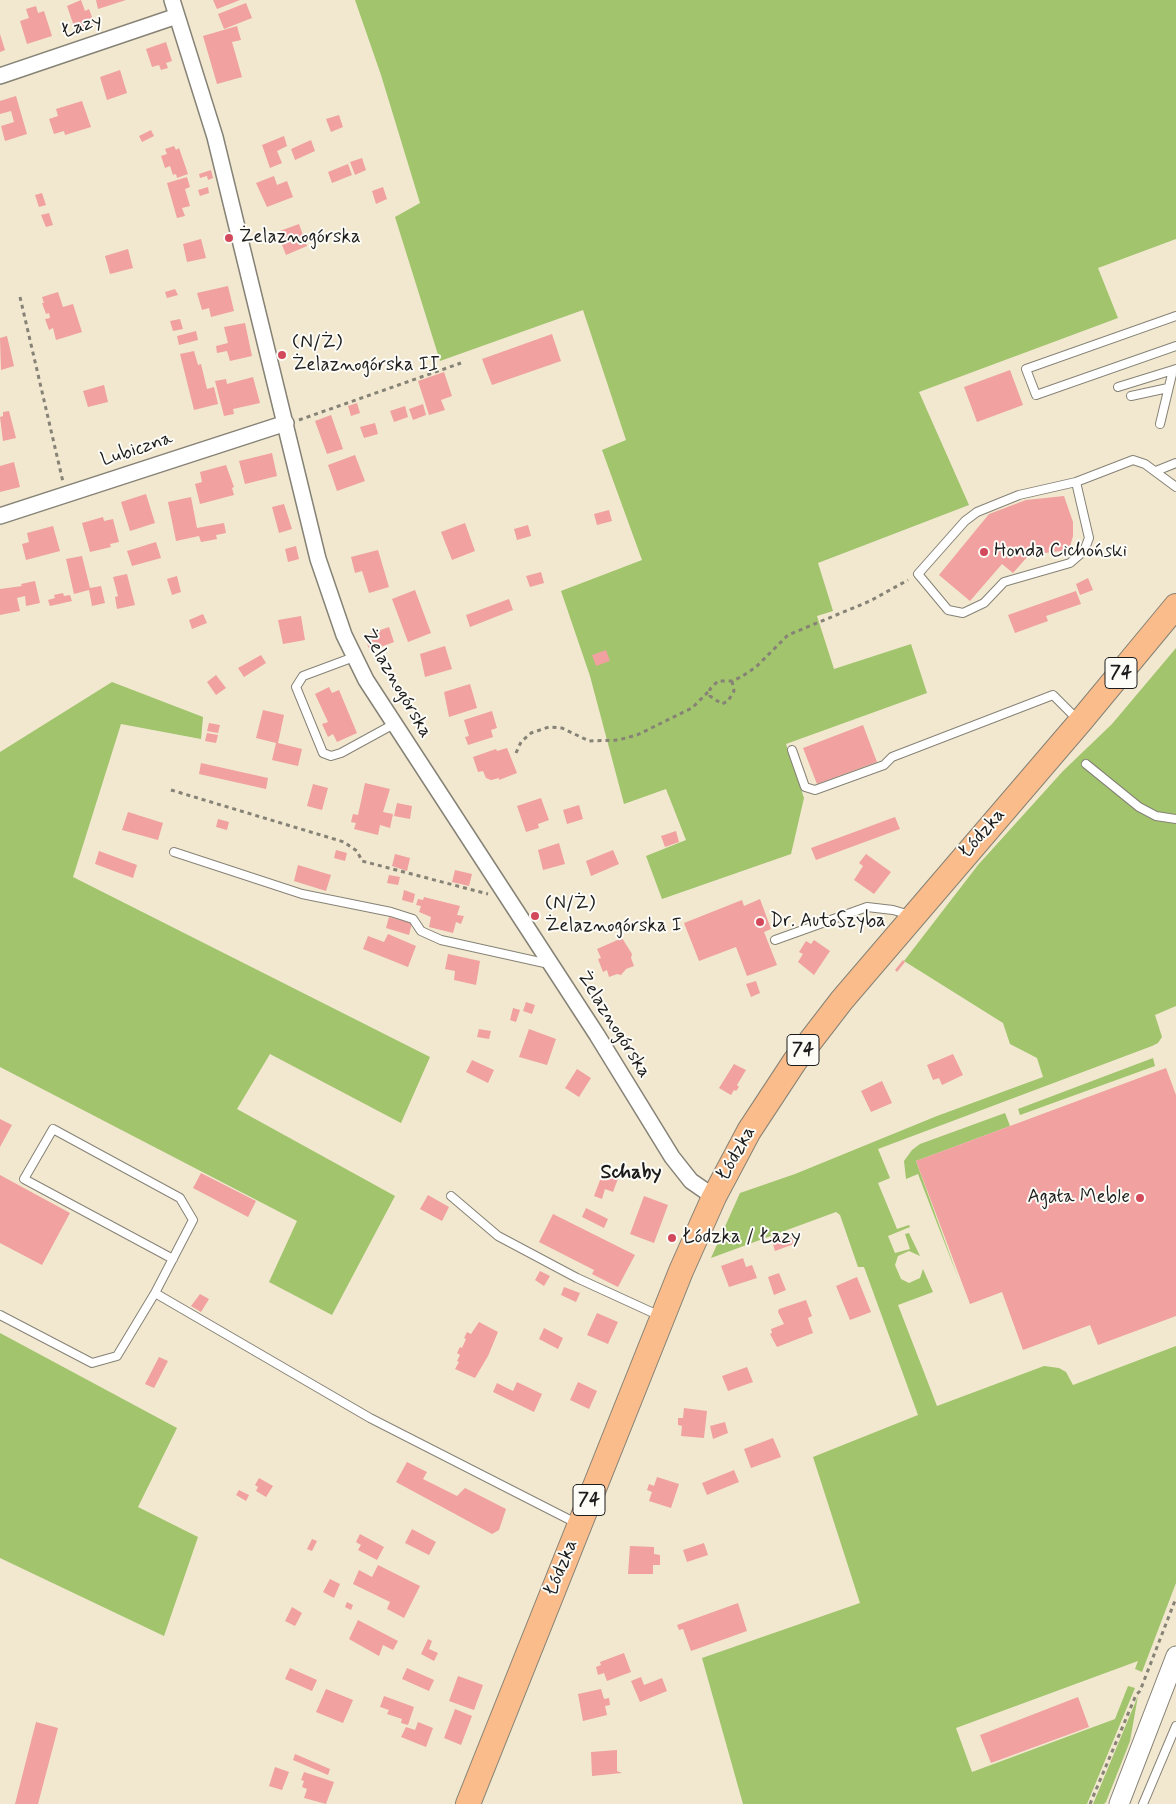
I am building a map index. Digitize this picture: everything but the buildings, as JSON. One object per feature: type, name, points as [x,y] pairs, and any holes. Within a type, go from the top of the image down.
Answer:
[{"type":"main road","name":"Łódzka","points":[[468,1804],[662,1317],[714,1197],[749,1131],[795,1061],[912,916],[1080,722],[1176,606]]},
{"type":"street","name":"Żelaznogórska","points":[[172,0],[229,191],[324,578],[354,658],[394,724],[551,965],[681,1172],[714,1197]]},
{"type":"street","name":"Łazy","points":[[0,76],[177,16]]},
{"type":"street","name":"Lubiczna","points":[[0,516],[286,423]]},
{"type":"street","points":[[1119,1804],[1176,1656]]},
{"type":"lane","points":[[1176,316],[1026,369],[1036,395],[1176,346]]},
{"type":"lane","points":[[1118,387],[1175,369]]},
{"type":"lane","points":[[1160,424],[1168,388],[1175,369]]},
{"type":"lane","points":[[1130,396],[1168,388]]},
{"type":"lane","points":[[1076,482],[1089,538],[1084,551],[1070,562],[1004,582],[984,603],[964,613],[948,610],[918,574],[965,521],[977,512],[1018,495],[1076,482],[1127,461],[1140,461],[1176,487]]},
{"type":"lane","points":[[1156,471],[1176,463]]},
{"type":"lane","points":[[354,658],[303,676],[296,687],[323,754],[331,756],[341,753],[394,724]]},
{"type":"lane","points":[[792,750],[805,787],[814,790],[884,765],[892,757],[1053,695],[1080,722]]},
{"type":"lane","points":[[1086,764],[1139,807],[1156,816],[1176,819]]},
{"type":"lane","points":[[174,852],[302,894],[391,912],[413,919],[421,931],[441,940],[551,965]]},
{"type":"lane","points":[[774,940],[867,907],[893,910],[912,916]]},
{"type":"lane","points":[[0,1315],[92,1363],[117,1356],[156,1293],[193,1220],[180,1198],[53,1129],[24,1179],[173,1259]]},
{"type":"lane","points":[[451,1196],[498,1236],[577,1278],[662,1317]]},
{"type":"lane","points":[[156,1293],[370,1418],[579,1524]]},
{"type":"lane","points":[[1143,1804],[1176,1726]]},
{"type":"path","points":[[20,297],[66,494]]},
{"type":"path","points":[[286,423],[461,363]]},
{"type":"path","points":[[516,753],[521,742],[530,733],[549,727],[562,728],[589,742],[618,740],[637,735],[686,711],[718,681],[732,681],[756,667],[788,635],[870,602],[918,574]]},
{"type":"path","points":[[710,689],[710,696],[722,704],[733,695],[732,681]]},
{"type":"path","points":[[171,790],[344,842],[357,851],[362,861],[508,899]]},
{"type":"path","points":[[1090,1804],[1136,1695],[1140,1691],[1176,1598]]},
{"type":"green space","points":[[355,0],[1176,0],[1176,239],[1098,268],[1118,318],[919,392],[969,505],[818,563],[833,611],[817,616],[834,669],[911,644],[927,693],[786,744],[804,798],[791,854],[662,899],[646,856],[686,840],[666,789],[624,804],[590,676],[561,591],[642,560],[602,450],[626,440],[583,310],[440,361],[395,217],[420,203],[381,75]]},
{"type":"green space","points":[[1176,648],[1176,1006],[1155,1015],[1162,1037],[1158,1043],[1152,1046],[878,1149],[890,1178],[878,1183],[897,1229],[909,1225],[910,1227],[888,1236],[895,1253],[910,1249],[905,1234],[909,1233],[920,1256],[909,1251],[898,1256],[895,1265],[901,1279],[909,1283],[920,1278],[923,1269],[933,1292],[898,1305],[937,1406],[1044,1366],[1059,1368],[1066,1372],[1073,1385],[1176,1346],[1176,1583],[1142,1672],[1135,1669],[1138,1661],[956,1728],[972,1772],[1115,1719],[1128,1686],[1135,1688],[1087,1804],[743,1804],[702,1658],[860,1603],[813,1457],[918,1415],[864,1267],[858,1267],[840,1215],[836,1212],[711,1258],[740,1193],[795,1174],[937,1116],[1043,1077],[1037,1058],[1010,1044],[1003,1023],[904,961],[978,865],[1063,771],[1112,724]]},
{"type":"green space","points":[[112,682],[203,717],[201,739],[121,724],[73,877],[430,1057],[401,1123],[270,1054],[237,1109],[395,1196],[332,1315],[269,1282],[297,1221],[0,1067],[0,752]]},
{"type":"green space","points":[[1153,1058],[1155,1066],[1020,1115],[1018,1109]]},
{"type":"green space","points":[[1005,1113],[1010,1126],[916,1161],[959,1280],[918,1174],[906,1179],[904,1161],[912,1150],[920,1144]]},
{"type":"green space","points":[[0,1333],[177,1428],[138,1507],[198,1537],[164,1636],[0,1558]]},
{"type":"green space","points":[[1138,1696],[1130,1741],[1106,1802],[1104,1804],[1093,1804]]},
{"type":"place","name":"Żelaznogórska","points":[[229,238]]},
{"type":"place","name":"(N/Ż) Żelaznogórska II","points":[[282,355]]},
{"type":"place","name":"Honda Cichoński","points":[[984,552]]},
{"type":"place","name":"(N/Ż) Żelaznogórska I","points":[[535,916]]},
{"type":"place","name":"Dr. AutoSzyba","points":[[760,922]]},
{"type":"place","name":"Agata Meble","points":[[1140,1198]]},
{"type":"place","name":"Łódzka / Łazy","points":[[672,1238]]},
{"type":"district","name":"Schaby","points":[[631,1174]]}]
